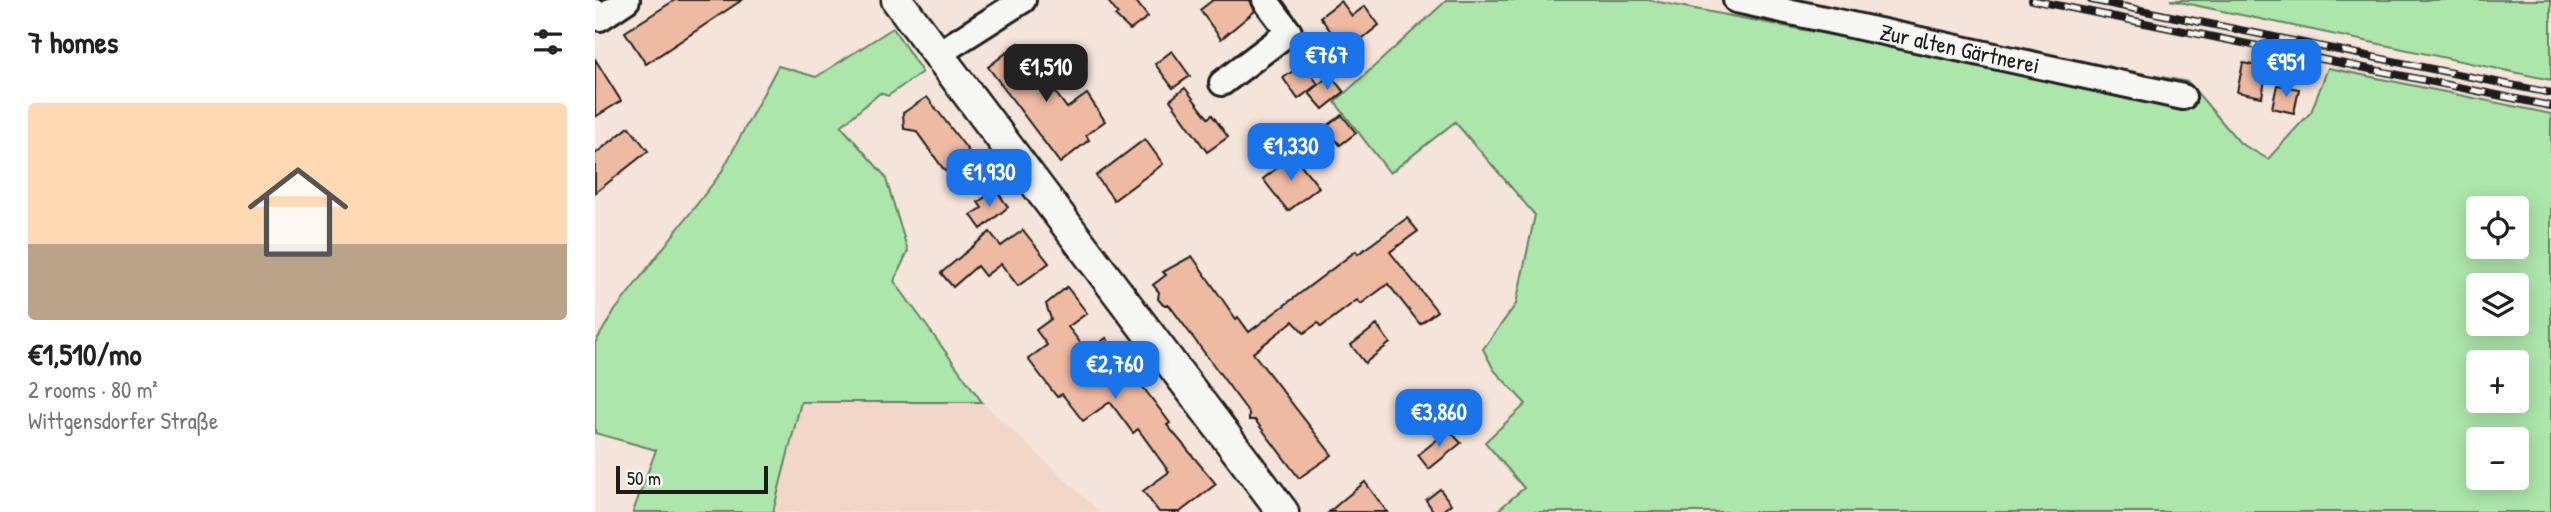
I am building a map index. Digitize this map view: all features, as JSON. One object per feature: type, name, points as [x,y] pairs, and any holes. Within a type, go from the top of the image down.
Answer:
[{"type":"street","points":[[595,12],[600,18],[627,0]]},
{"type":"street","points":[[897,0],[1283,512]]},
{"type":"street","points":[[938,54],[1023,0]]},
{"type":"street","points":[[1221,83],[1289,32],[1265,0]]},
{"type":"street","name":"Zur alten Gärtnerei","points":[[1736,0],[2183,97]]},
{"type":"shaded area","points":[[800,402],[982,402],[1100,512],[773,512]]},
{"type":"green space","points":[[1447,0],[1648,0],[1893,47],[1895,27],[2188,82],[2240,143],[2268,159],[2311,112],[2328,68],[2551,114],[2551,512],[1496,512],[1524,488],[1485,442],[1526,404],[1494,370],[1483,349],[1516,304],[1535,215],[1455,122],[1390,173],[1335,102]]},
{"type":"green space","points":[[2170,0],[2551,0],[2551,80]]},
{"type":"green space","points":[[893,28],[922,72],[888,96],[880,93],[841,126],[885,176],[908,251],[894,281],[982,402],[801,402],[773,512],[633,512],[656,450],[595,433],[595,343],[613,313],[721,173],[778,66],[816,77]]},
{"type":"building","points":[[675,0],[742,0],[646,64],[625,32]]},
{"type":"building","points":[[1107,0],[1135,0],[1148,17],[1130,30],[1115,16],[1118,14]]},
{"type":"building","points":[[1213,0],[1250,0],[1255,11],[1221,39],[1200,10]]},
{"type":"building","points":[[1341,1],[1352,16],[1365,6],[1379,25],[1353,46],[1359,55],[1346,66],[1334,50],[1341,45],[1320,17]]},
{"type":"building","points":[[1019,43],[1067,108],[1087,94],[1105,121],[1086,135],[1089,140],[1060,163],[988,67]]},
{"type":"building","points":[[1172,51],[1190,76],[1173,88],[1155,64]]},
{"type":"building","points":[[595,59],[621,101],[595,117]]},
{"type":"building","points":[[2243,63],[2267,68],[2262,97],[2237,92]]},
{"type":"building","points":[[1303,64],[1318,84],[1298,99],[1283,78]]},
{"type":"building","points":[[1330,75],[1344,92],[1323,109],[1309,93]]},
{"type":"building","points":[[2277,85],[2299,89],[2294,113],[2272,108]]},
{"type":"building","points":[[1185,88],[1208,118],[1212,115],[1228,137],[1207,152],[1170,100]]},
{"type":"building","points":[[927,97],[970,153],[945,171],[916,131],[904,129],[903,113]]},
{"type":"building","points":[[1342,115],[1356,133],[1340,145],[1326,127]]},
{"type":"building","points":[[629,127],[648,151],[595,193],[595,154]]},
{"type":"building","points":[[1145,139],[1163,164],[1114,200],[1096,176]]},
{"type":"building","points":[[1293,155],[1319,187],[1288,211],[1263,179]]},
{"type":"building","points":[[996,190],[1008,207],[981,229],[971,215],[982,208],[978,202]]},
{"type":"building","points":[[1407,218],[1418,231],[1390,252],[1437,311],[1420,324],[1388,284],[1361,304],[1357,300],[1321,327],[1318,323],[1304,333],[1293,321],[1253,353],[1332,455],[1299,478],[1255,420],[1249,420],[1249,413],[1169,305],[1163,305],[1158,299],[1159,292],[1153,285],[1166,275],[1163,272],[1192,256],[1236,319],[1238,317],[1249,332],[1356,251],[1358,254]]},
{"type":"building","points":[[1023,230],[1049,263],[1018,286],[1001,264],[985,276],[977,266],[953,287],[941,273],[990,232],[1001,246]]},
{"type":"building","points":[[1067,287],[1087,313],[1068,327],[1088,352],[1106,338],[1170,423],[1167,425],[1216,484],[1180,512],[1159,512],[1143,491],[1169,472],[1138,429],[1133,433],[1110,402],[1083,421],[1062,394],[1057,397],[1028,359],[1047,345],[1036,330],[1051,319],[1046,304]]},
{"type":"building","points":[[1377,325],[1390,343],[1365,363],[1351,345]]},
{"type":"building","points":[[1449,430],[1461,443],[1429,469],[1418,455]]},
{"type":"building","points":[[1365,482],[1387,512],[1329,512],[1344,499]]},
{"type":"building","points":[[1440,489],[1451,504],[1441,512],[1434,512],[1426,500]]},
{"type":"railway","points":[[2032,0],[2551,106]]},
{"type":"railway","points":[[2091,0],[2551,93]]}]
